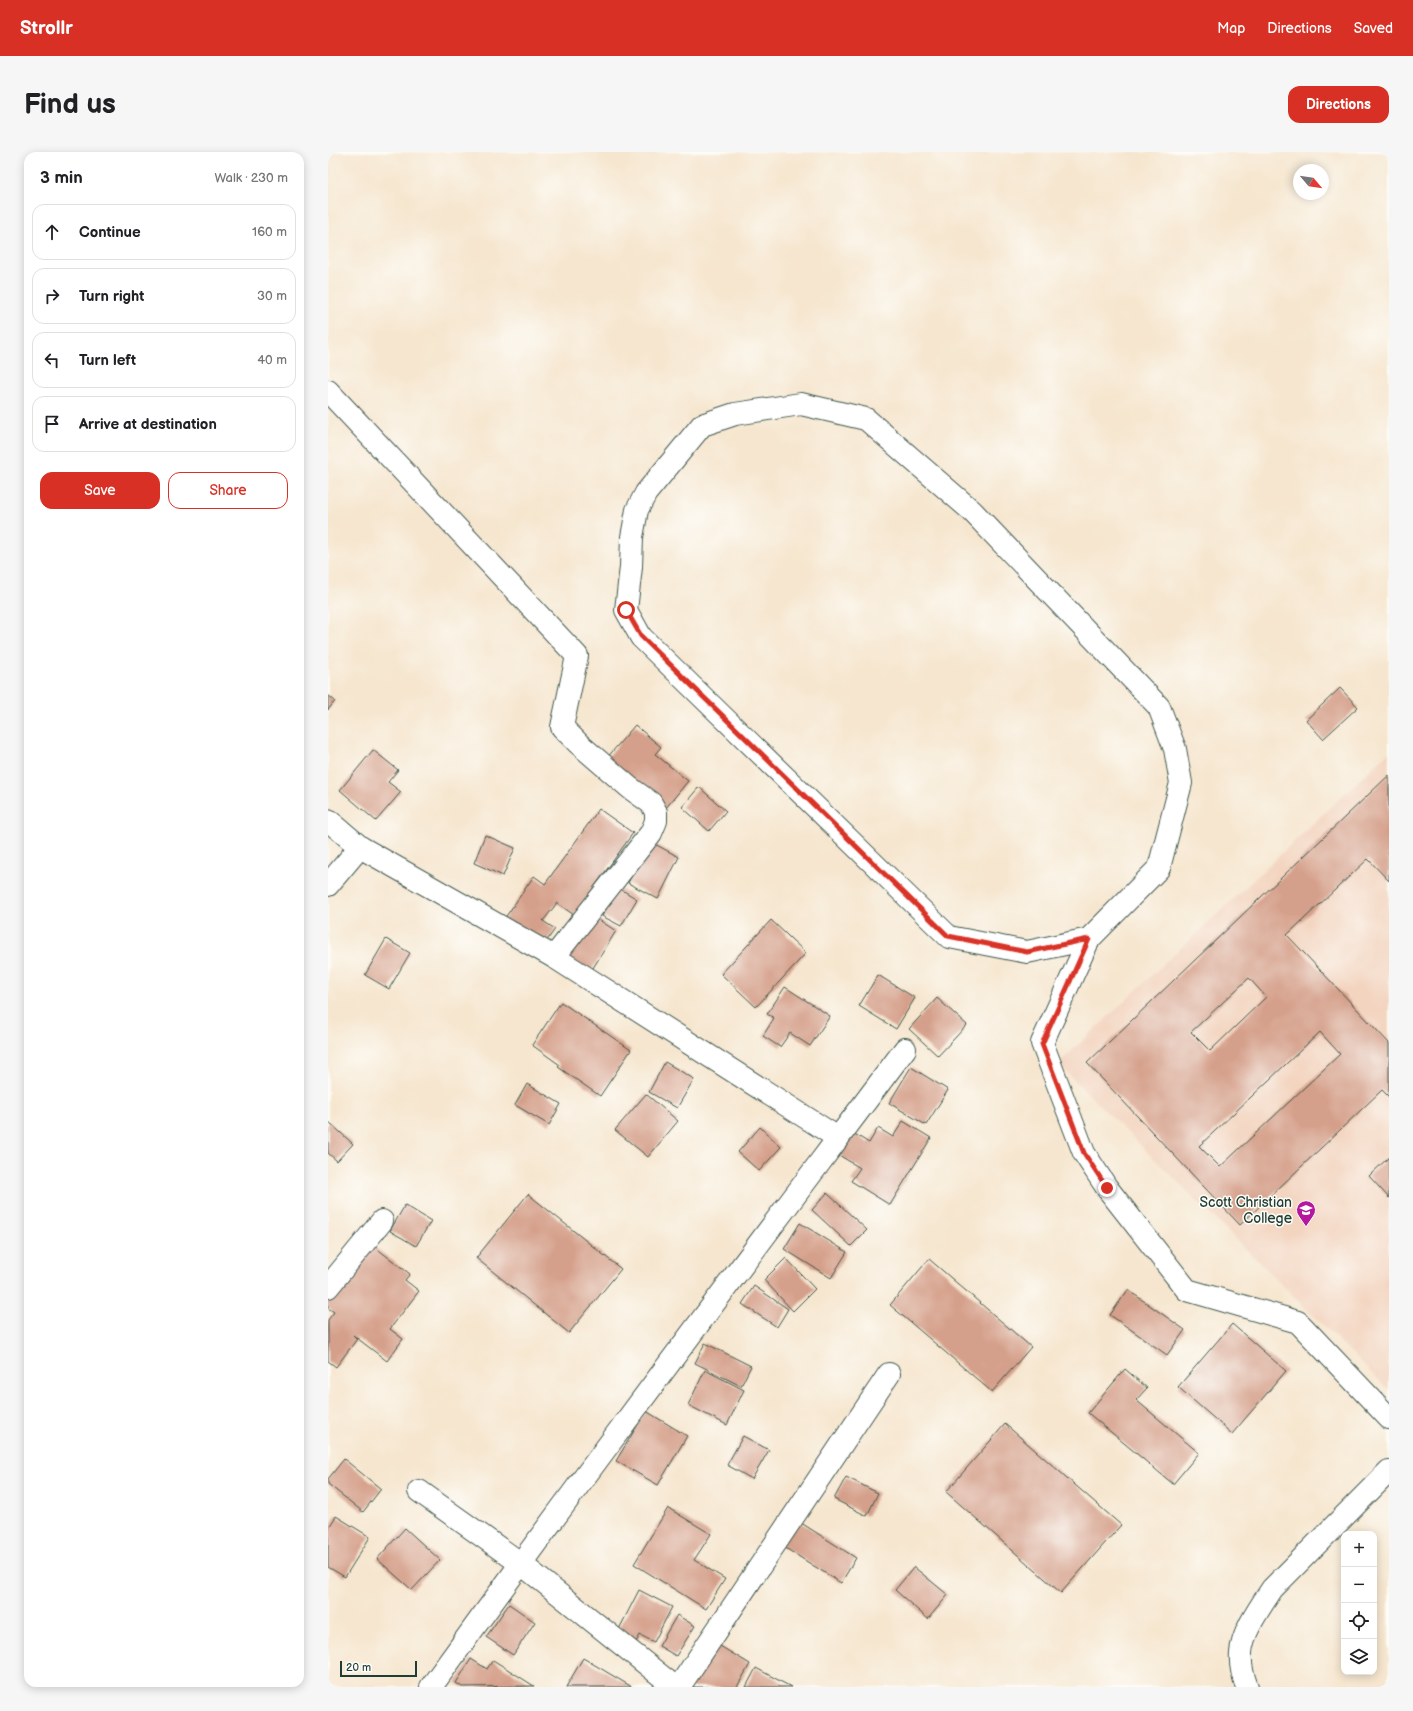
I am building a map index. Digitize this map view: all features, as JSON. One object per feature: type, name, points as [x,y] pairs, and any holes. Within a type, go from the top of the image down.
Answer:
[{"type":"street","points":[[328,391],[576,656],[562,727],[613,773],[652,803],[656,812],[656,821],[651,833],[554,957]]},
{"type":"street","points":[[1089,939],[1027,952],[948,936],[641,636],[626,610],[631,567],[632,537],[637,510],[646,493],[702,425],[735,414],[801,404],[866,419],[972,511],[1159,708],[1175,749],[1181,783],[1159,868],[1089,939],[1042,1044],[1084,1153],[1107,1188],[1187,1290],[1298,1322],[1389,1418]]},
{"type":"street","points":[[328,820],[360,848],[554,957],[838,1138]]},
{"type":"street","points":[[328,885],[360,848]]},
{"type":"street","points":[[431,1687],[520,1563],[906,1049]]},
{"type":"street","points":[[328,1287],[382,1221]]},
{"type":"street","points":[[679,1687],[889,1374]]},
{"type":"street","points":[[1247,1687],[1243,1674],[1241,1653],[1251,1622],[1272,1589],[1389,1472]]},
{"type":"street","points":[[419,1491],[520,1563],[675,1687]]},
{"type":"shaded area","name":"Scott Christian College","points":[[1389,752],[1389,1390],[1058,1064]]},
{"type":"building","points":[[1340,688],[1358,707],[1323,739],[1306,720]]},
{"type":"building","points":[[328,695],[335,701],[328,710]]},
{"type":"building","points":[[635,725],[661,747],[655,754],[688,781],[665,809],[606,759]]},
{"type":"building","points":[[373,750],[398,770],[388,782],[401,792],[376,821],[340,790]]},
{"type":"building","name":"Scott Christian College","points":[[1389,775],[1389,881],[1368,859],[1287,935],[1389,1043],[1389,1097],[1382,1090],[1240,1225],[1087,1063]],"holes":[[[1249,978],[1266,997],[1210,1051],[1191,1032]],[[1320,1032],[1340,1054],[1220,1167],[1199,1146]]]},
{"type":"building","points":[[699,787],[726,811],[709,831],[682,807]]},
{"type":"building","points":[[599,809],[633,833],[574,915],[557,903],[543,921],[555,929],[539,952],[500,925],[534,876],[545,884]]},
{"type":"building","points":[[485,835],[515,848],[503,876],[474,863]]},
{"type":"building","points":[[649,841],[679,857],[658,899],[628,883]]},
{"type":"building","points":[[619,888],[637,899],[621,926],[602,916]]},
{"type":"building","points":[[593,916],[616,931],[588,976],[565,962]]},
{"type":"building","points":[[771,920],[806,953],[756,1007],[721,974]]},
{"type":"building","points":[[386,939],[410,953],[389,989],[365,975]]},
{"type":"building","points":[[878,975],[915,998],[896,1029],[859,1006]]},
{"type":"building","points":[[785,987],[830,1016],[810,1046],[790,1033],[780,1047],[763,1036],[774,1018],[767,1014]]},
{"type":"building","points":[[937,998],[967,1025],[938,1056],[909,1029]]},
{"type":"building","points":[[561,1002],[631,1050],[600,1096],[558,1067],[560,1065],[532,1045]]},
{"type":"building","points":[[665,1062],[694,1079],[677,1108],[649,1092]]},
{"type":"building","points":[[911,1067],[948,1090],[926,1125],[889,1103]]},
{"type":"building","points":[[527,1084],[561,1104],[549,1125],[515,1105]]},
{"type":"building","points":[[646,1094],[678,1121],[648,1157],[615,1130]]},
{"type":"building","points":[[328,1121],[353,1144],[337,1161],[328,1153]]},
{"type":"building","points":[[903,1121],[931,1138],[890,1205],[851,1181],[860,1168],[839,1155],[853,1133],[869,1143],[878,1128],[893,1137]]},
{"type":"building","points":[[760,1127],[781,1147],[759,1171],[738,1152]]},
{"type":"building","points":[[1389,1157],[1389,1198],[1369,1176]]},
{"type":"building","points":[[827,1193],[867,1230],[851,1246],[812,1210]]},
{"type":"building","points":[[528,1194],[621,1269],[569,1333],[476,1258]]},
{"type":"building","points":[[405,1205],[431,1221],[416,1246],[390,1231]]},
{"type":"building","points":[[800,1223],[847,1252],[831,1278],[784,1249]]},
{"type":"building","points":[[367,1241],[410,1274],[405,1280],[419,1291],[390,1329],[403,1339],[387,1361],[353,1335],[357,1339],[336,1367],[328,1361],[328,1320],[334,1312],[328,1308],[328,1292]]},
{"type":"building","points":[[786,1258],[815,1289],[793,1311],[764,1280]]},
{"type":"building","points":[[929,1259],[1031,1347],[992,1392],[890,1305]]},
{"type":"building","points":[[754,1286],[788,1309],[777,1327],[742,1304]]},
{"type":"building","points":[[1128,1290],[1185,1330],[1167,1355],[1110,1315]]},
{"type":"building","points":[[1232,1324],[1286,1371],[1232,1434],[1178,1387]]},
{"type":"building","points":[[705,1343],[751,1366],[741,1386],[695,1363]]},
{"type":"building","points":[[1125,1369],[1147,1388],[1136,1400],[1199,1453],[1173,1484],[1088,1413]]},
{"type":"building","points":[[705,1370],[744,1390],[727,1425],[688,1405]]},
{"type":"building","points":[[646,1411],[687,1436],[658,1485],[616,1461]]},
{"type":"building","points":[[1005,1424],[1121,1525],[1061,1593],[946,1492]]},
{"type":"building","points":[[743,1436],[769,1450],[752,1479],[727,1465]]},
{"type":"building","points":[[344,1459],[381,1489],[363,1512],[328,1484],[328,1479]]},
{"type":"building","points":[[846,1477],[878,1493],[867,1516],[834,1499]]},
{"type":"building","points":[[668,1508],[711,1534],[694,1560],[725,1579],[706,1609],[634,1564]]},
{"type":"building","points":[[336,1516],[370,1537],[345,1577],[328,1567],[328,1529]]},
{"type":"building","points":[[795,1519],[856,1558],[841,1583],[779,1544]]},
{"type":"building","points":[[405,1528],[440,1560],[412,1590],[377,1559]]},
{"type":"building","points":[[914,1567],[948,1595],[928,1619],[895,1590]]},
{"type":"building","points":[[639,1590],[672,1607],[654,1642],[640,1635],[631,1651],[613,1641]]},
{"type":"building","points":[[509,1604],[535,1622],[513,1655],[486,1637]]},
{"type":"building","points":[[677,1615],[695,1626],[676,1656],[659,1646]]},
{"type":"building","points":[[715,1643],[750,1664],[737,1687],[688,1687]]},
{"type":"building","points":[[583,1658],[632,1687],[566,1687]]},
{"type":"building","points":[[471,1659],[487,1669],[493,1660],[534,1686],[462,1687],[456,1683]]},
{"type":"building","points":[[756,1668],[791,1687],[746,1687]]},
{"type":"place","name":"Scott Christian College","points":[[1306,1227]]},
{"type":"route","points":[[626,610],[641,636],[948,936],[1027,952],[1089,939],[1042,1044],[1084,1153],[1107,1188]]}]
